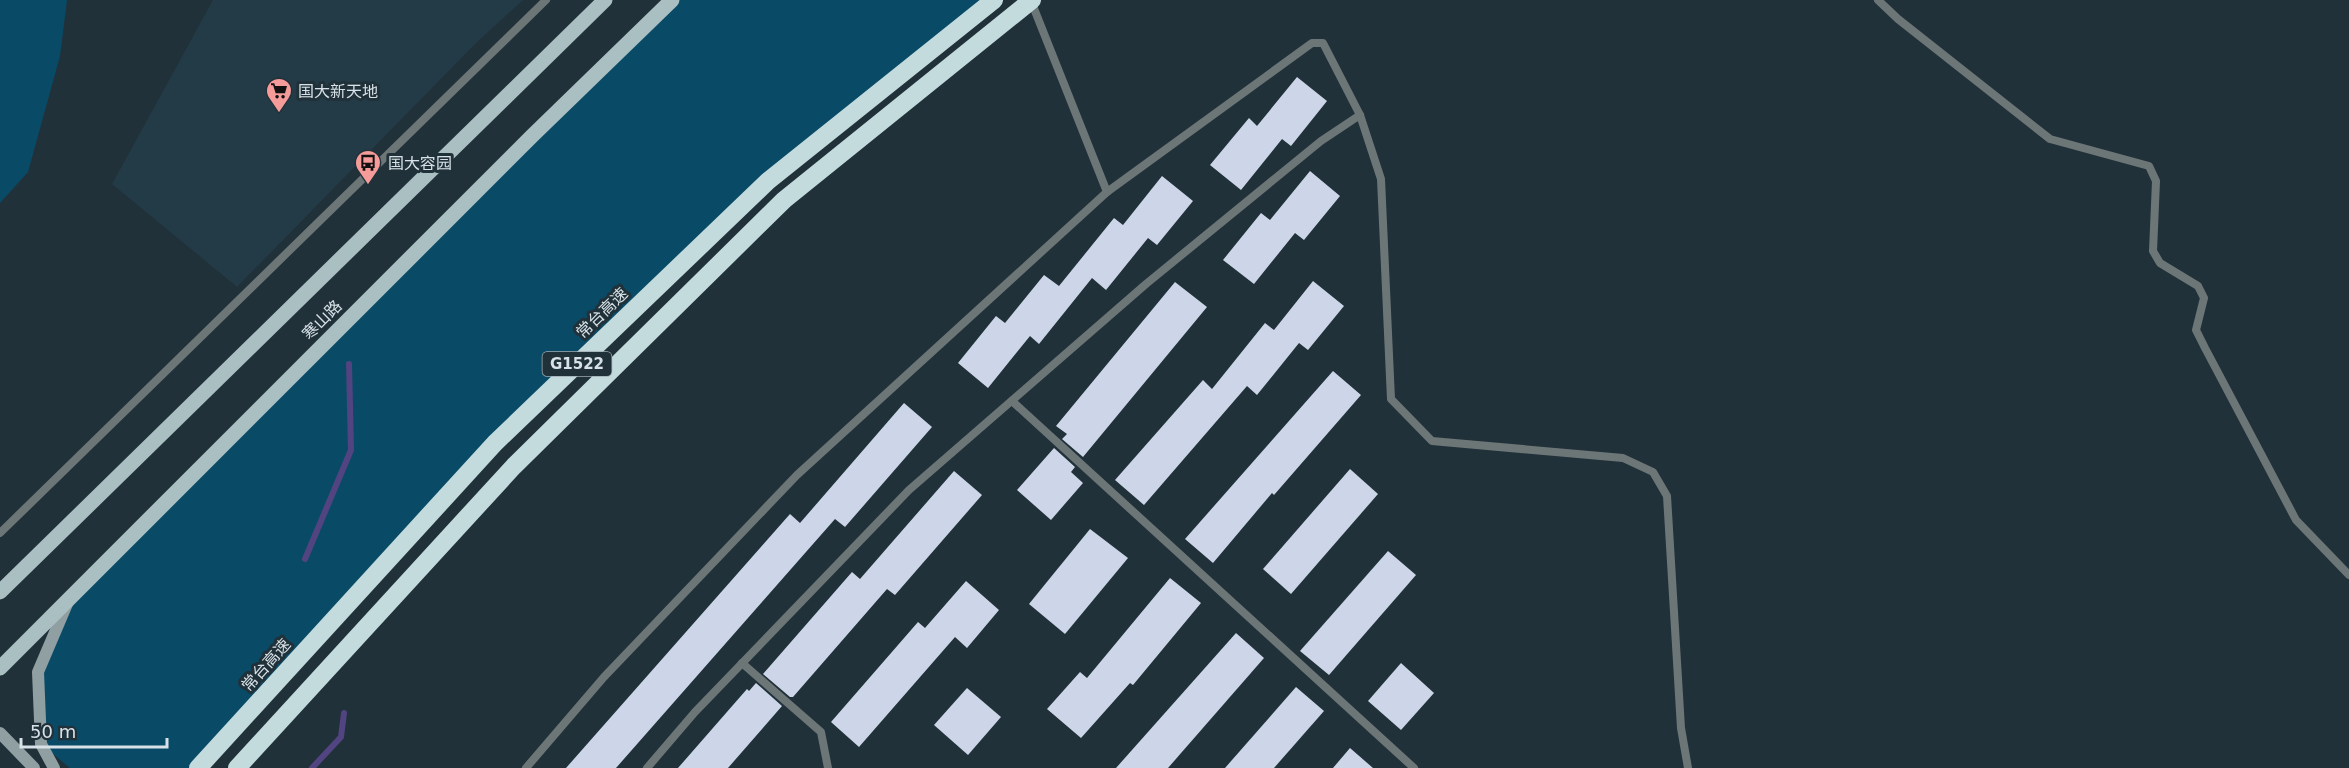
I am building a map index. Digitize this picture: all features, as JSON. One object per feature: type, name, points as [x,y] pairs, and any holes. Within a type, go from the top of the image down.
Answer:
[{"type":"highway","name":"常台高速","points":[[198,768],[495,443],[768,181],[994,0]]},
{"type":"highway","name":"G1522","points":[[237,768],[514,466],[784,200],[1031,0]]},
{"type":"main road","name":"寒山路","points":[[0,592],[605,0]]},
{"type":"main road","name":"寒山路","points":[[0,668],[532,136],[672,0]]},
{"type":"main road","points":[[54,768],[41,744],[38,672],[68,600]]},
{"type":"main road","points":[[0,733],[34,768]]},
{"type":"lane","points":[[0,534],[546,0]]},
{"type":"lane","points":[[1031,0],[1107,192]]},
{"type":"lane","points":[[1878,0],[1898,19],[2049,139],[2150,166],[2156,182],[2153,251],[2160,263],[2198,286],[2204,298],[2196,330],[2210,358],[2296,520],[2349,575]]},
{"type":"lane","points":[[526,768],[604,677],[797,475],[1107,192],[1312,43],[1323,43],[1360,115],[1380,179],[1391,399],[1432,441],[1623,458],[1653,472],[1667,496],[1681,728],[1688,768]]},
{"type":"lane","points":[[647,768],[695,712],[909,490],[1165,269],[1321,141],[1360,115]]},
{"type":"lane","points":[[1012,401],[1414,768]]},
{"type":"lane","points":[[742,663],[821,732],[828,768]]},
{"type":"shaded area","points":[[0,0],[67,0],[60,56],[28,172],[0,203]]},
{"type":"shaded area","name":"国大新天地","points":[[213,0],[523,0],[476,43],[237,287],[112,184]]},
{"type":"shaded area","points":[[672,0],[994,0],[768,181],[495,443],[198,768],[70,768],[41,744],[38,672],[68,600]]},
{"type":"building","points":[[1297,77],[1327,101],[1291,146],[1282,139],[1241,190],[1210,165],[1249,118],[1257,126]]},
{"type":"building","points":[[1310,171],[1340,196],[1304,240],[1295,233],[1254,284],[1223,260],[1261,213],[1270,220]]},
{"type":"building","points":[[1162,176],[1193,201],[1157,245],[1148,238],[1106,290],[1092,278],[1039,344],[1030,336],[988,388],[958,363],[996,316],[1005,323],[1044,275],[1059,286],[1114,218],[1123,225]]},
{"type":"building","points":[[1313,281],[1344,306],[1308,350],[1299,343],[1257,395],[1247,386],[1144,505],[1115,480],[1203,380],[1212,389],[1265,323],[1274,330]]},
{"type":"building","points":[[1175,282],[1207,307],[1083,457],[1062,439],[1067,434],[1056,426]]},
{"type":"building","points":[[1333,371],[1361,395],[1274,495],[1272,493],[1213,563],[1185,539]]},
{"type":"building","points":[[904,403],[932,427],[845,527],[835,519],[616,768],[566,768],[790,514],[800,523]]},
{"type":"building","points":[[1054,448],[1075,467],[1071,472],[1083,483],[1051,520],[1017,490]]},
{"type":"building","points":[[1350,469],[1378,494],[1291,594],[1263,569]]},
{"type":"building","points":[[954,471],[982,495],[895,595],[887,589],[793,697],[790,697],[763,674],[852,572],[860,579]]},
{"type":"building","points":[[1090,529],[1128,558],[1065,634],[1029,604]]},
{"type":"building","points":[[1388,551],[1416,575],[1329,675],[1300,651]]},
{"type":"building","points":[[1170,578],[1201,603],[1133,685],[1130,683],[1081,738],[1047,709],[1080,672],[1087,678]]},
{"type":"building","points":[[966,581],[999,610],[967,648],[955,637],[859,747],[831,722],[918,622],[925,628]]},
{"type":"building","points":[[1236,633],[1264,658],[1168,768],[1116,768]]},
{"type":"building","points":[[1401,663],[1434,693],[1401,730],[1368,701]]},
{"type":"building","points":[[756,683],[782,706],[728,768],[678,768],[747,689],[749,691]]},
{"type":"building","points":[[1296,687],[1324,711],[1274,768],[1225,768]]},
{"type":"building","points":[[967,688],[1001,717],[968,755],[934,725]]},
{"type":"building","points":[[1350,748],[1373,768],[1333,768]]},
{"type":"waterway","points":[[305,559],[351,450],[349,364]]},
{"type":"waterway","points":[[312,768],[341,737],[344,713]]},
{"type":"place","name":"国大新天地","points":[[279,114]]},
{"type":"place","name":"国大容园","points":[[368,186]]}]
